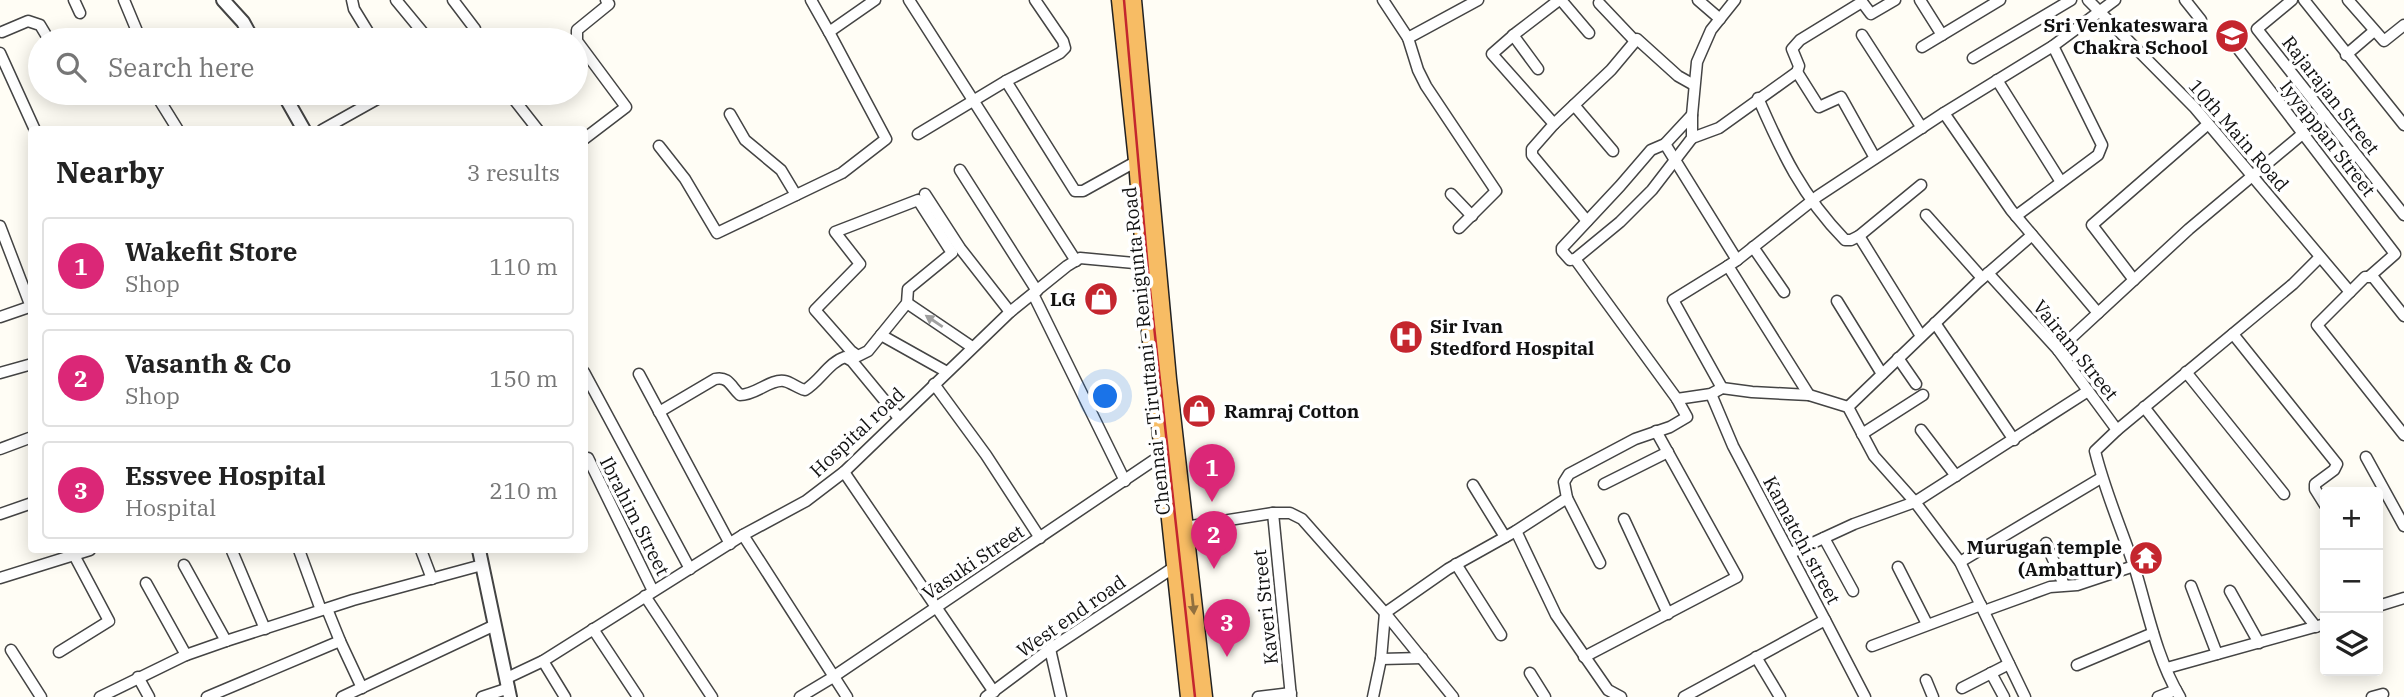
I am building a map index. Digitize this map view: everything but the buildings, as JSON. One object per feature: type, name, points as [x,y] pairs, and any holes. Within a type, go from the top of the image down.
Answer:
[{"type":"highway","name":"Chennai - Tiruttani - Renigunta Road","points":[[1120,0],[1145,264],[1182,564],[1189,697]]},
{"type":"highway","name":"Chennai - Tiruttani - Renigunta Road","points":[[1133,0],[1166,366],[1170,452],[1185,527],[1182,564],[1204,697]]},
{"type":"street","points":[[74,0],[80,13]]},
{"type":"street","points":[[124,0],[136,28]]},
{"type":"street","points":[[223,0],[246,28]]},
{"type":"street","points":[[352,0],[354,9],[366,28]]},
{"type":"street","points":[[396,0],[419,28]]},
{"type":"street","points":[[453,0],[474,28]]},
{"type":"street","points":[[659,146],[685,179],[717,233],[842,173],[886,139],[811,0]]},
{"type":"street","points":[[829,32],[875,0]]},
{"type":"street","points":[[909,0],[1076,261],[1080,258],[1092,258],[1145,264]]},
{"type":"street","points":[[918,134],[1065,48],[1035,0]]},
{"type":"street","points":[[1383,0],[1408,38],[1426,86],[1496,191],[1459,228]]},
{"type":"street","points":[[1408,38],[1478,0]]},
{"type":"street","points":[[1554,124],[1492,54],[1560,0],[1589,33]]},
{"type":"street","points":[[1698,0],[1720,19]]},
{"type":"street","points":[[1692,138],[1697,62],[1711,30],[1735,0]]},
{"type":"street","points":[[1692,115],[1665,144],[1651,150],[1562,248],[1570,260],[1575,259],[1620,222],[1652,190],[1692,138],[1718,128],[1797,72],[1799,66],[1793,49],[1800,40],[1862,2],[1871,14],[1895,0]]},
{"type":"street","points":[[1920,0],[1942,35]]},
{"type":"street","points":[[1922,47],[2000,0]]},
{"type":"street","points":[[1973,58],[2071,0]]},
{"type":"street","name":"10th Main Road","points":[[2088,0],[2189,102],[2350,292]]},
{"type":"street","points":[[1722,388],[1673,300],[1732,263],[1811,202],[1875,158],[2053,46],[2115,0]]},
{"type":"street","points":[[2185,0],[2201,20]]},
{"type":"street","name":"Rajarajan Street","points":[[2292,0],[2257,29],[2404,215]]},
{"type":"street","points":[[2304,0],[2404,125]]},
{"type":"street","points":[[2348,0],[2384,41],[2404,25]]},
{"type":"street","points":[[579,28],[610,1]]},
{"type":"street","points":[[1598,3],[1634,40],[1639,40],[1678,76],[1694,85]]},
{"type":"street","points":[[1,32],[29,21],[42,28]]},
{"type":"street","points":[[2346,55],[2374,31]]},
{"type":"street","points":[[1862,35],[1922,128]]},
{"type":"street","points":[[1513,36],[1538,69]]},
{"type":"street","points":[[1587,220],[1532,155],[1532,149],[1554,124],[1611,70],[1634,40]]},
{"type":"street","points":[[2015,216],[2098,155],[2102,145],[2053,46]]},
{"type":"street","name":"Iyyappan Street","points":[[2239,50],[2395,254],[2370,276]]},
{"type":"street","points":[[0,52],[32,126]]},
{"type":"street","points":[[588,56],[626,107],[588,136]]},
{"type":"street","points":[[1797,72],[1819,107],[1840,97],[1875,158]]},
{"type":"street","points":[[1997,80],[2061,182]]},
{"type":"street","points":[[1006,81],[1074,191],[1083,191],[1137,161]]},
{"type":"street","points":[[1758,98],[1786,162],[1811,202],[1845,240],[1859,236],[1921,185]]},
{"type":"street","points":[[162,105],[174,126]]},
{"type":"street","points":[[290,105],[302,126]]},
{"type":"street","points":[[329,126],[367,105]]},
{"type":"street","points":[[518,105],[535,126]]},
{"type":"street","points":[[1574,105],[1614,151]]},
{"type":"street","points":[[1944,113],[2015,216],[2098,313]]},
{"type":"street","points":[[730,114],[745,140],[781,170],[796,195]]},
{"type":"street","points":[[2058,350],[2251,176],[2325,115]]},
{"type":"street","points":[[2134,280],[2092,225],[2207,125]]},
{"type":"street","points":[[1665,144],[1809,395]]},
{"type":"street","points":[[960,170],[1035,292],[1125,481]]},
{"type":"street","points":[[925,194],[960,248],[1010,312]]},
{"type":"street","points":[[1451,194],[1472,216]]},
{"type":"street","points":[[918,200],[952,253],[908,289],[907,303],[868,351],[859,356],[851,351],[815,310],[860,264],[835,232],[918,200]]},
{"type":"street","name":"Vairam Street","points":[[1927,215],[2058,350],[2117,430],[2096,448],[2101,478]]},
{"type":"street","points":[[0,226],[28,299]]},
{"type":"street","points":[[1848,407],[1985,275],[2032,235]]},
{"type":"street","points":[[1859,236],[1921,337]]},
{"type":"street","points":[[1753,247],[1784,292]]},
{"type":"street","points":[[2117,430],[2293,284],[2320,257]]},
{"type":"street","points":[[1575,259],[1677,399],[1687,417],[1670,428],[1635,439],[1569,474],[1564,482],[1567,498],[1600,563]]},
{"type":"street","name":"Hospital road","points":[[482,697],[509,688],[543,661],[649,593],[743,535],[806,501],[845,472],[1010,312],[1076,261]]},
{"type":"street","points":[[2404,316],[2376,279],[2370,276],[2365,277],[2316,325],[2404,435]]},
{"type":"street","points":[[1837,301],[1882,374]]},
{"type":"street","points":[[907,303],[972,347]]},
{"type":"street","points":[[0,317],[28,308]]},
{"type":"street","points":[[1935,323],[2014,440]]},
{"type":"street","points":[[2233,334],[2337,464],[2334,470],[2318,479],[2315,484],[2320,497]]},
{"type":"street","points":[[881,335],[947,372]]},
{"type":"street","points":[[659,412],[715,379],[727,379],[740,395],[752,394],[778,381],[786,381],[801,389],[808,388],[837,360],[845,357],[852,361],[899,418]]},
{"type":"street","points":[[1898,358],[1916,384]]},
{"type":"street","points":[[0,373],[28,365]]},
{"type":"street","points":[[2186,372],[2284,494]]},
{"type":"street","points":[[639,374],[730,544]]},
{"type":"street","points":[[588,379],[690,569]]},
{"type":"street","points":[[934,384],[986,455],[1040,538]]},
{"type":"street","points":[[1677,399],[1711,394],[1722,388],[1809,395],[1848,407],[1874,456],[1915,502],[1959,562],[2025,697]]},
{"type":"street","points":[[1790,553],[1854,524],[1915,502],[2088,391]]},
{"type":"street","name":"Kamatchi street","points":[[1684,697],[1825,620],[1734,446],[1711,394]]},
{"type":"street","points":[[1862,434],[1923,395]]},
{"type":"street","points":[[2144,407],[2320,626],[2167,668]]},
{"type":"street","points":[[1921,430],[1956,476]]},
{"type":"street","points":[[1584,657],[1736,579],[1737,574],[1656,431]]},
{"type":"street","points":[[0,449],[28,438]]},
{"type":"street","name":"Vasuki Street","points":[[800,697],[1170,452]]},
{"type":"street","points":[[1604,484],[1668,452]]},
{"type":"street","points":[[2366,457],[2404,526]]},
{"type":"street","name":"Ibrahim Street","points":[[588,458],[649,593],[712,697]]},
{"type":"street","points":[[845,472],[938,607],[990,695]]},
{"type":"street","points":[[1959,562],[2101,478],[2134,566],[2153,633],[2178,693],[2158,697]]},
{"type":"street","points":[[1474,485],[1505,537]]},
{"type":"street","points":[[1385,613],[1456,564],[1516,531],[1567,498]]},
{"type":"street","points":[[0,514],[28,504]]},
{"type":"street","points":[[1185,527],[1273,513],[1290,513],[1302,519],[1385,613],[1453,697]]},
{"type":"street","name":"Kaveri Street","points":[[1273,513],[1291,695]]},
{"type":"street","points":[[1623,519],[1668,614]]},
{"type":"street","points":[[1516,531],[1556,615],[1608,690],[1620,697]]},
{"type":"street","points":[[743,535],[847,697]]},
{"type":"street","points":[[1824,538],[1853,591]]},
{"type":"street","points":[[2046,543],[2064,585]]},
{"type":"street","points":[[0,578],[80,553]]},
{"type":"street","points":[[233,553],[265,629]]},
{"type":"street","points":[[300,553],[324,610],[362,688]]},
{"type":"street","points":[[422,553],[432,579]]},
{"type":"street","points":[[480,553],[509,688]]},
{"type":"street","points":[[59,652],[109,621],[74,555]]},
{"type":"street","name":"West end road","points":[[990,695],[1050,649],[1182,564]]},
{"type":"street","points":[[1456,564],[1501,635]]},
{"type":"street","points":[[184,565],[226,641]]},
{"type":"street","points":[[100,697],[186,655],[226,641],[482,565]]},
{"type":"street","points":[[1872,646],[1927,624],[2050,587],[2077,586],[2134,566]]},
{"type":"street","points":[[1898,567],[1927,624]]},
{"type":"street","points":[[146,583],[186,655]]},
{"type":"street","points":[[2191,586],[2217,654]]},
{"type":"street","points":[[2230,591],[2259,643]]},
{"type":"street","points":[[2383,602],[2404,598]]},
{"type":"street","points":[[1373,697],[1381,659],[1385,613]]},
{"type":"street","points":[[1825,620],[1865,697]]},
{"type":"street","points":[[342,697],[495,625]]},
{"type":"street","points":[[593,629],[638,697]]},
{"type":"street","points":[[2077,665],[2153,633]]},
{"type":"street","points":[[207,697],[340,641]]},
{"type":"street","points":[[1050,649],[1061,697]]},
{"type":"street","points":[[11,650],[41,697]]},
{"type":"street","points":[[1756,657],[1780,697]]},
{"type":"street","points":[[1381,659],[1422,658]]},
{"type":"street","points":[[543,661],[565,697]]},
{"type":"street","points":[[1962,688],[2009,664]]},
{"type":"street","points":[[1530,673],[1545,697]]},
{"type":"street","points":[[1991,673],[2004,697]]},
{"type":"street","points":[[138,677],[149,697]]},
{"type":"street","points":[[1926,680],[1933,697]]},
{"type":"street","points":[[117,697],[122,686]]},
{"type":"street","points":[[1258,697],[1291,695]]},
{"type":"railway","points":[[1124,0],[1149,281],[1195,697]]},
{"type":"place","name":"Sri Venkateswara Chakra School","points":[[2232,36]]},
{"type":"place","name":"LG","points":[[1101,299]]},
{"type":"place","name":"Sir Ivan Stedford Hospital","points":[[1406,337]]},
{"type":"place","name":"Ramraj Cotton","points":[[1199,411]]},
{"type":"place","name":"Wakefit Store","points":[[1212,502]]},
{"type":"place","name":"Murugan temple (Ambattur)","points":[[2146,558]]},
{"type":"place","name":"Vasanth & Co","points":[[1214,569]]},
{"type":"place","name":"Essvee Hospital","points":[[1227,657]]}]
